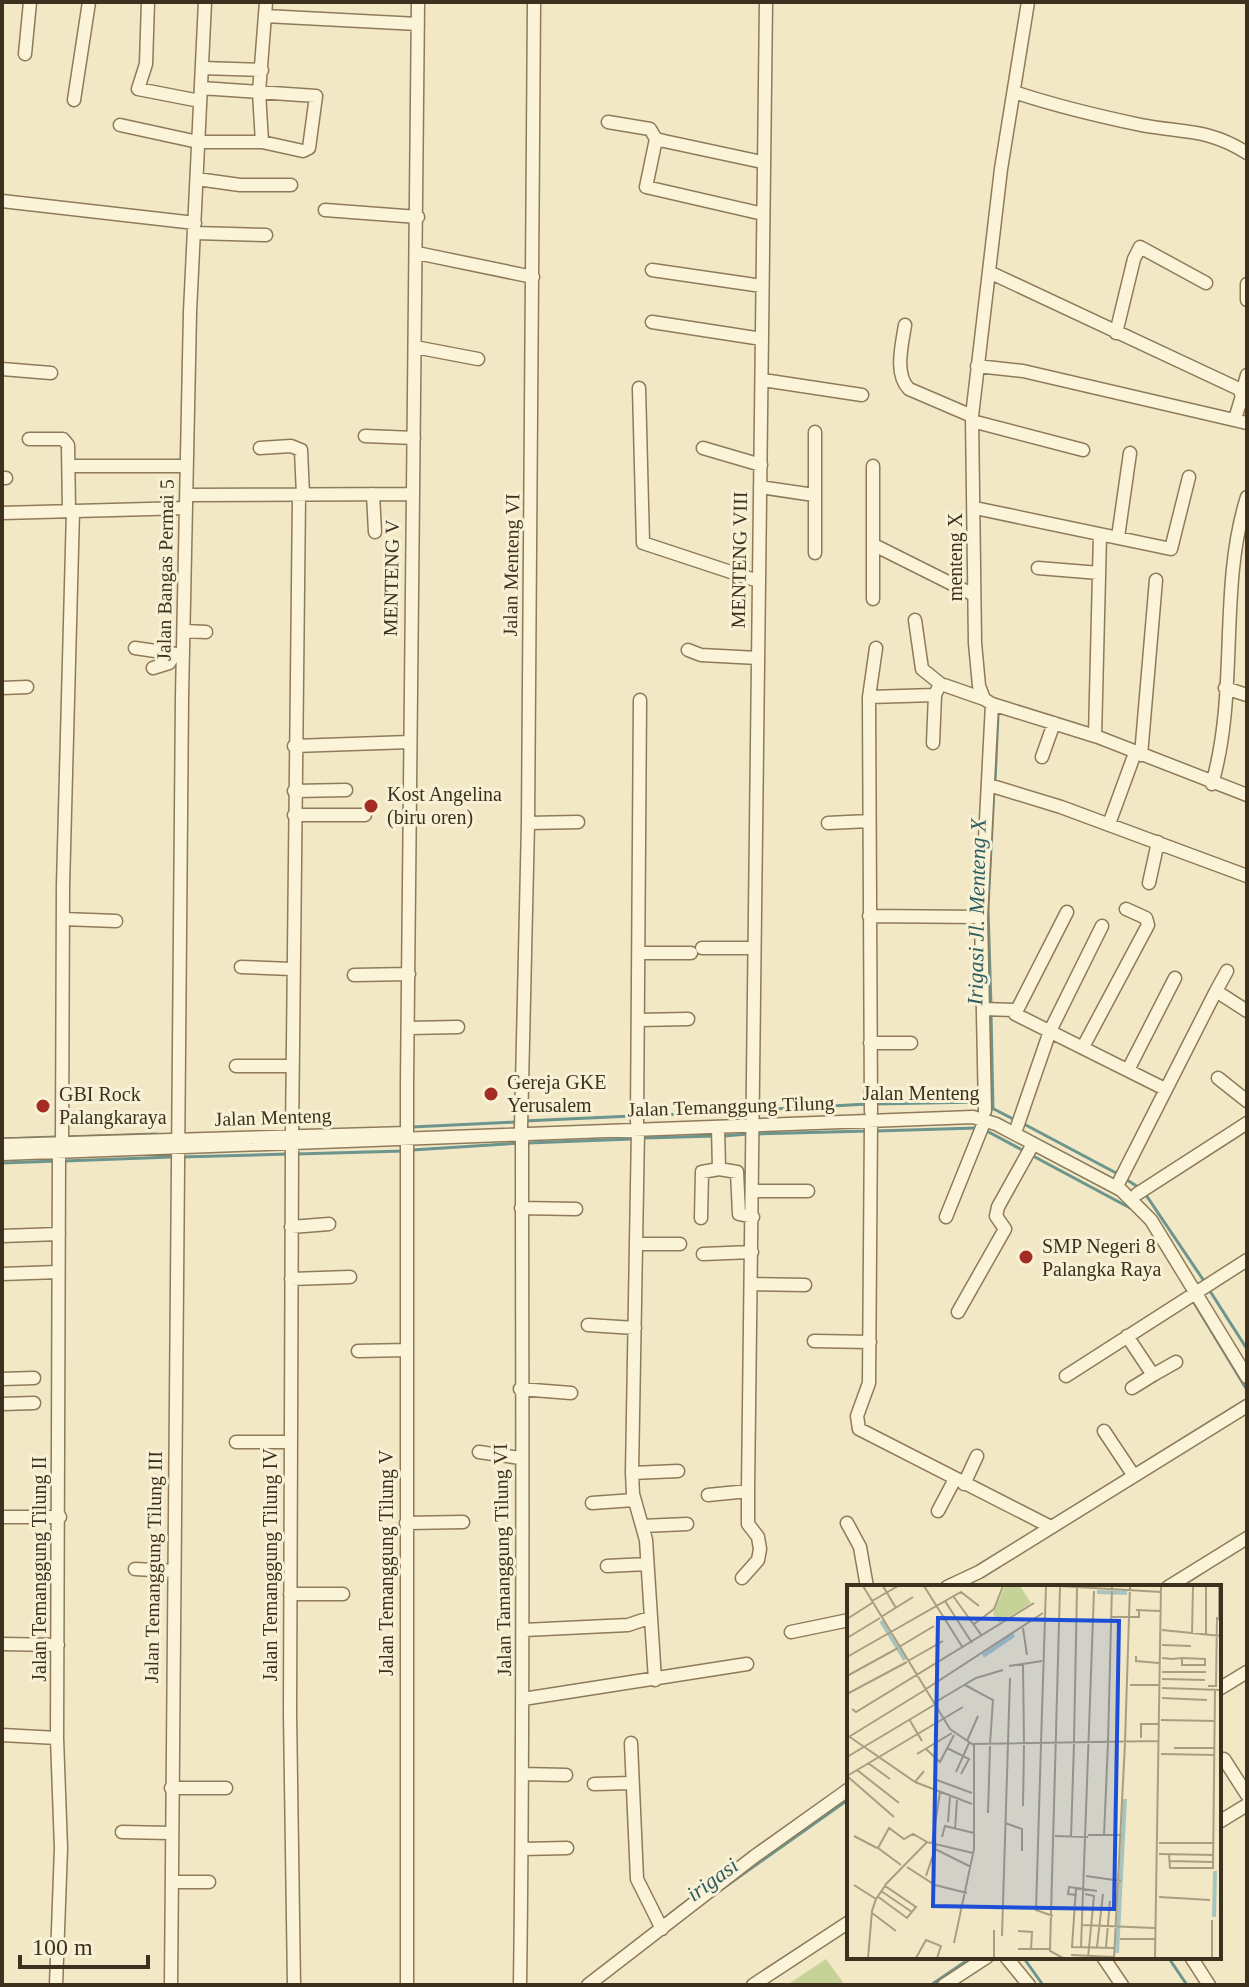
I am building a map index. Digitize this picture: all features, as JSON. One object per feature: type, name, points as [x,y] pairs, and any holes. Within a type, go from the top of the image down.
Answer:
[{"type":"street","points":[[25,54],[30,2]]},
{"type":"street","points":[[74,100],[89,2]]},
{"type":"street","points":[[120,125],[198,142],[262,142],[306,151],[310,145],[318,99],[313,94],[201,94],[138,89],[146,64],[148,2]]},
{"type":"street","name":"Jalan Bangas Permai 5","points":[[178,1144],[178,655],[184,631],[187,466],[205,2]]},
{"type":"street","points":[[262,142],[259,92],[266,2]]},
{"type":"street","name":"MENTENG V","points":[[407,1137],[418,2]]},
{"type":"street","name":"Jalan Menteng VI","points":[[522,1132],[528,823],[534,2]]},
{"type":"street","name":"MENTENG VIII","points":[[742,1578],[758,1560],[760,1549],[758,1537],[748,1524],[748,1491],[766,2]]},
{"type":"street","name":"menteng X","points":[[985,1115],[981,917],[989,785],[988,701],[975,643],[972,418],[989,272],[1028,2]]},
{"type":"street","points":[[265,16],[418,24]]},
{"type":"street","points":[[202,68],[262,70]]},
{"type":"street","points":[[1014,92],[1069,110],[1146,126],[1193,130],[1247,153]]},
{"type":"street","points":[[608,122],[650,129],[656,139],[646,187],[763,214]]},
{"type":"street","points":[[656,139],[762,162]]},
{"type":"street","points":[[197,179],[240,185],[291,185]]},
{"type":"street","points":[[2,201],[266,235]]},
{"type":"street","points":[[325,210],[418,217]]},
{"type":"street","points":[[1116,333],[1134,259],[1140,247],[1206,283]]},
{"type":"street","points":[[417,253],[533,277]]},
{"type":"street","points":[[652,270],[762,286]]},
{"type":"street","points":[[989,272],[1242,393]]},
{"type":"street","points":[[1247,284],[1247,300]]},
{"type":"street","points":[[652,322],[762,339]]},
{"type":"street","points":[[905,325],[900,364],[903,383],[909,389],[972,418],[1083,450]]},
{"type":"street","points":[[415,347],[478,359]]},
{"type":"street","points":[[977,366],[1023,371],[1241,421],[1242,393],[1247,375]]},
{"type":"street","points":[[2,369],[51,373]]},
{"type":"street","points":[[763,380],[862,395]]},
{"type":"street","points":[[639,388],[643,543],[758,581]]},
{"type":"street","points":[[815,432],[815,553]]},
{"type":"street","points":[[365,436],[414,438]]},
{"type":"street","points":[[29,439],[66,441],[70,466],[187,466]]},
{"type":"street","name":"Jalan Temanggung Tilung IV","points":[[260,448],[291,446],[301,450],[291,1066],[290,1594],[294,1985]]},
{"type":"street","points":[[703,448],[761,465]]},
{"type":"street","points":[[1118,537],[1130,453]]},
{"type":"street","name":"Jalan Temanggung Tilung II","points":[[56,1985],[61,1848],[57,1738],[60,1517],[58,1272],[70,466]]},
{"type":"street","points":[[873,466],[873,599]]},
{"type":"street","points":[[975,508],[1173,548],[1189,477]]},
{"type":"street","points":[[760,487],[814,495]]},
{"type":"street","points":[[373,494],[375,532]]},
{"type":"street","points":[[2,513],[301,495],[413,494]]},
{"type":"street","points":[[1212,784],[1221,744],[1241,554],[1239,521],[1247,497]]},
{"type":"street","points":[[1095,736],[1100,535]]},
{"type":"street","points":[[874,545],[974,595]]},
{"type":"street","points":[[1038,568],[1099,573]]},
{"type":"street","points":[[1109,824],[1138,754],[1156,580]]},
{"type":"street","points":[[915,620],[922,669],[939,690],[933,743]]},
{"type":"street","points":[[184,631],[206,632]]},
{"type":"street","points":[[135,648],[178,655]]},
{"type":"street","points":[[876,648],[869,697],[870,1342],[869,1383],[857,1416],[859,1429],[1051,1527]]},
{"type":"street","points":[[688,650],[701,655],[758,658]]},
{"type":"street","points":[[153,668],[169,663],[178,655]]},
{"type":"street","points":[[2,688],[27,687]]},
{"type":"street","points":[[1225,688],[1247,695]]},
{"type":"street","points":[[869,697],[939,690],[988,701],[1095,736],[1212,784],[1247,795]]},
{"type":"street","points":[[640,700],[637,1244],[632,1473],[634,1500],[642,1526],[647,1564],[655,1680]]},
{"type":"street","points":[[1042,757],[1054,723]]},
{"type":"street","points":[[294,746],[409,742]]},
{"type":"street","points":[[989,785],[1109,824],[1247,876]]},
{"type":"street","points":[[294,791],[346,790]]},
{"type":"street","points":[[294,815],[365,815]]},
{"type":"street","points":[[828,823],[869,821]]},
{"type":"street","points":[[528,823],[578,822]]},
{"type":"street","points":[[1149,883],[1158,842]]},
{"type":"street","points":[[1083,1047],[1148,925],[1146,918],[1126,909]]},
{"type":"street","points":[[1014,1010],[1067,912]]},
{"type":"street","points":[[869,916],[981,917]]},
{"type":"street","points":[[63,919],[116,921]]},
{"type":"street","points":[[1017,1127],[1050,1031],[1102,926]]},
{"type":"street","points":[[639,953],[754,948]]},
{"type":"street","points":[[241,967],[292,969]]},
{"type":"street","points":[[1119,1182],[1227,971]]},
{"type":"street","points":[[354,975],[409,974]]},
{"type":"street","points":[[1128,1070],[1175,978]]},
{"type":"street","points":[[1216,991],[1247,1011]]},
{"type":"street","points":[[983,1009],[1014,1010]]},
{"type":"street","points":[[1014,1010],[1017,1016],[1165,1089]]},
{"type":"street","points":[[638,1020],[688,1019]]},
{"type":"street","points":[[408,1028],[458,1027]]},
{"type":"street","points":[[870,1043],[911,1043]]},
{"type":"street","points":[[236,1066],[291,1066]]},
{"type":"street","points":[[1218,1078],[1247,1101]]},
{"type":"street","points":[[946,1217],[985,1115]]},
{"type":"street","name":"Jalan Temanggung Tilung","points":[[2,1154],[60,1148],[638,1126],[718,1127],[754,1122],[871,1116],[985,1115],[1135,1201],[1198,1291],[1247,1377]]},
{"type":"street","name":"Jalan Menteng","points":[[985,1115],[1017,1127],[1137,1194],[1157,1218],[1198,1291],[1247,1364]]},
{"type":"street","points":[[638,1126],[754,1122]]},
{"type":"street","points":[[1137,1194],[1247,1123]]},
{"type":"street","points":[[718,1127],[719,1169]]},
{"type":"street","name":"Jalan Tamanggung Tilung VI","points":[[520,1985],[524,1630],[520,1458],[522,1132]]},
{"type":"street","name":"Jalan Temanggung Tilung V","points":[[407,1137],[407,1985]]},
{"type":"street","name":"Jalan Temanggung Tilung III","points":[[171,1985],[178,1144]]},
{"type":"street","points":[[958,1312],[1005,1229],[996,1216],[997,1209],[1033,1144]]},
{"type":"street","points":[[2,1145],[60,1148]]},
{"type":"street","points":[[701,1218],[702,1172],[719,1169],[737,1172],[740,1216],[753,1217]]},
{"type":"street","points":[[753,1191],[808,1191]]},
{"type":"street","points":[[521,1208],[576,1209]]},
{"type":"street","points":[[291,1227],[329,1224]]},
{"type":"street","points":[[2,1236],[59,1234]]},
{"type":"street","points":[[637,1244],[680,1244]]},
{"type":"street","points":[[703,1254],[752,1252]]},
{"type":"street","points":[[1066,1376],[1247,1260]]},
{"type":"street","points":[[2,1274],[58,1272]]},
{"type":"street","points":[[291,1279],[350,1277]]},
{"type":"street","points":[[751,1284],[805,1285]]},
{"type":"street","points":[[588,1325],[635,1328]]},
{"type":"street","points":[[1127,1336],[1153,1375]]},
{"type":"street","points":[[814,1341],[870,1342]]},
{"type":"street","points":[[358,1351],[407,1350]]},
{"type":"street","points":[[1132,1388],[1176,1362]]},
{"type":"street","points":[[2,1379],[34,1378]]},
{"type":"street","points":[[520,1389],[571,1393]]},
{"type":"street","points":[[2,1404],[34,1403]]},
{"type":"street","points":[[954,1585],[1247,1406]]},
{"type":"street","points":[[1104,1431],[1134,1476]]},
{"type":"street","points":[[236,1442],[290,1442]]},
{"type":"street","points":[[479,1452],[520,1458]]},
{"type":"street","points":[[938,1511],[977,1456]]},
{"type":"street","points":[[632,1473],[678,1471]]},
{"type":"street","points":[[708,1495],[748,1491]]},
{"type":"street","points":[[592,1503],[634,1500]]},
{"type":"street","points":[[2,1517],[60,1517]]},
{"type":"street","points":[[406,1523],[463,1522]]},
{"type":"street","points":[[847,1523],[860,1547],[867,1585]]},
{"type":"street","points":[[642,1526],[687,1524]]},
{"type":"street","points":[[1171,1585],[1247,1538]]},
{"type":"street","points":[[607,1566],[647,1564]]},
{"type":"street","points":[[135,1569],[173,1571]]},
{"type":"street","points":[[290,1594],[343,1594]]},
{"type":"street","points":[[524,1630],[628,1625],[649,1618]]},
{"type":"street","points":[[791,1632],[847,1620]]},
{"type":"street","points":[[2,1644],[58,1645]]},
{"type":"street","points":[[523,1699],[747,1664]]},
{"type":"street","points":[[1221,1688],[1247,1672]]},
{"type":"street","points":[[2,1735],[57,1738]]},
{"type":"street","points":[[631,1743],[637,1879],[662,1929]]},
{"type":"street","points":[[1224,1759],[1247,1795]]},
{"type":"street","points":[[523,1774],[566,1775]]},
{"type":"street","points":[[594,1784],[632,1783]]},
{"type":"street","points":[[171,1788],[226,1788]]},
{"type":"street","points":[[588,1985],[847,1790]]},
{"type":"street","points":[[1221,1821],[1247,1805]]},
{"type":"street","points":[[122,1832],[170,1833]]},
{"type":"street","points":[[522,1849],[567,1848]]},
{"type":"street","points":[[172,1882],[209,1882]]},
{"type":"street","points":[[753,1985],[847,1923]]},
{"type":"street","points":[[953,1983],[984,1959]]},
{"type":"street","points":[[1008,1959],[1029,1985]]},
{"type":"street","points":[[1104,1959],[1122,1985]]},
{"type":"street","points":[[1192,1959],[1209,1985]]},
{"type":"green space","points":[[826,1959],[845,1985],[787,1985]]},
{"type":"waterway","name":"Irigasi Jl. Menteng X","points":[[995,782],[998,715]]},
{"type":"waterway","name":"Irigasi Jl. Menteng X","points":[[991,1006],[988,908],[994,789]]},
{"type":"waterway","name":"Irigasi Jl. Menteng X","points":[[991,1013],[993,1109]]},
{"type":"waterway","points":[[875,1104],[980,1102]]},
{"type":"waterway","points":[[755,1110],[868,1104]]},
{"type":"waterway","points":[[990,1107],[1015,1120]]},
{"type":"waterway","points":[[640,1116],[748,1111]]},
{"type":"waterway","points":[[524,1121],[632,1116]]},
{"type":"waterway","points":[[412,1127],[516,1122]]},
{"type":"waterway","points":[[1022,1123],[1118,1174]]},
{"type":"waterway","points":[[876,1131],[976,1128]]},
{"type":"waterway","points":[[983,1129],[1026,1152]]},
{"type":"waterway","points":[[756,1134],[868,1131]]},
{"type":"waterway","points":[[64,1137],[156,1134]]},
{"type":"waterway","points":[[724,1136],[748,1134]]},
{"type":"waterway","points":[[644,1138],[716,1136]]},
{"type":"waterway","points":[[2,1139],[56,1137]]},
{"type":"waterway","points":[[528,1143],[632,1139]]},
{"type":"waterway","points":[[412,1150],[520,1143]]},
{"type":"waterway","points":[[296,1154],[404,1151]]},
{"type":"waterway","points":[[180,1157],[288,1154]]},
{"type":"waterway","points":[[1033,1156],[1132,1209]]},
{"type":"waterway","points":[[64,1161],[172,1157]]},
{"type":"waterway","points":[[2,1163],[57,1161]]},
{"type":"waterway","points":[[1124,1178],[1138,1187]]},
{"type":"waterway","points":[[1146,1195],[1204,1281]]},
{"type":"waterway","points":[[1208,1288],[1247,1349]]},
{"type":"waterway","points":[[1193,1301],[1247,1390]]},
{"type":"waterway","points":[[1183,1585],[1200,1574]]},
{"type":"waterway","points":[[1161,1585],[1166,1582]]},
{"type":"waterway","name":"irigasi","points":[[715,1894],[847,1800]]},
{"type":"waterway","name":"irigasi","points":[[661,1921],[760,1845]]},
{"type":"waterway","points":[[931,1985],[969,1959]]},
{"type":"waterway","points":[[1024,1959],[1043,1985]]},
{"type":"waterway","points":[[1169,1959],[1187,1985]]},
{"type":"place","name":"Kost Angelina (biru oren)","points":[[371,806]]},
{"type":"place","name":"Gereja GKE Yerusalem","points":[[491,1094]]},
{"type":"place","name":"GBI Rock Palangkaraya","points":[[43,1106]]},
{"type":"place","name":"SMP Negeri 8 Palangka Raya","points":[[1026,1257]]}]
